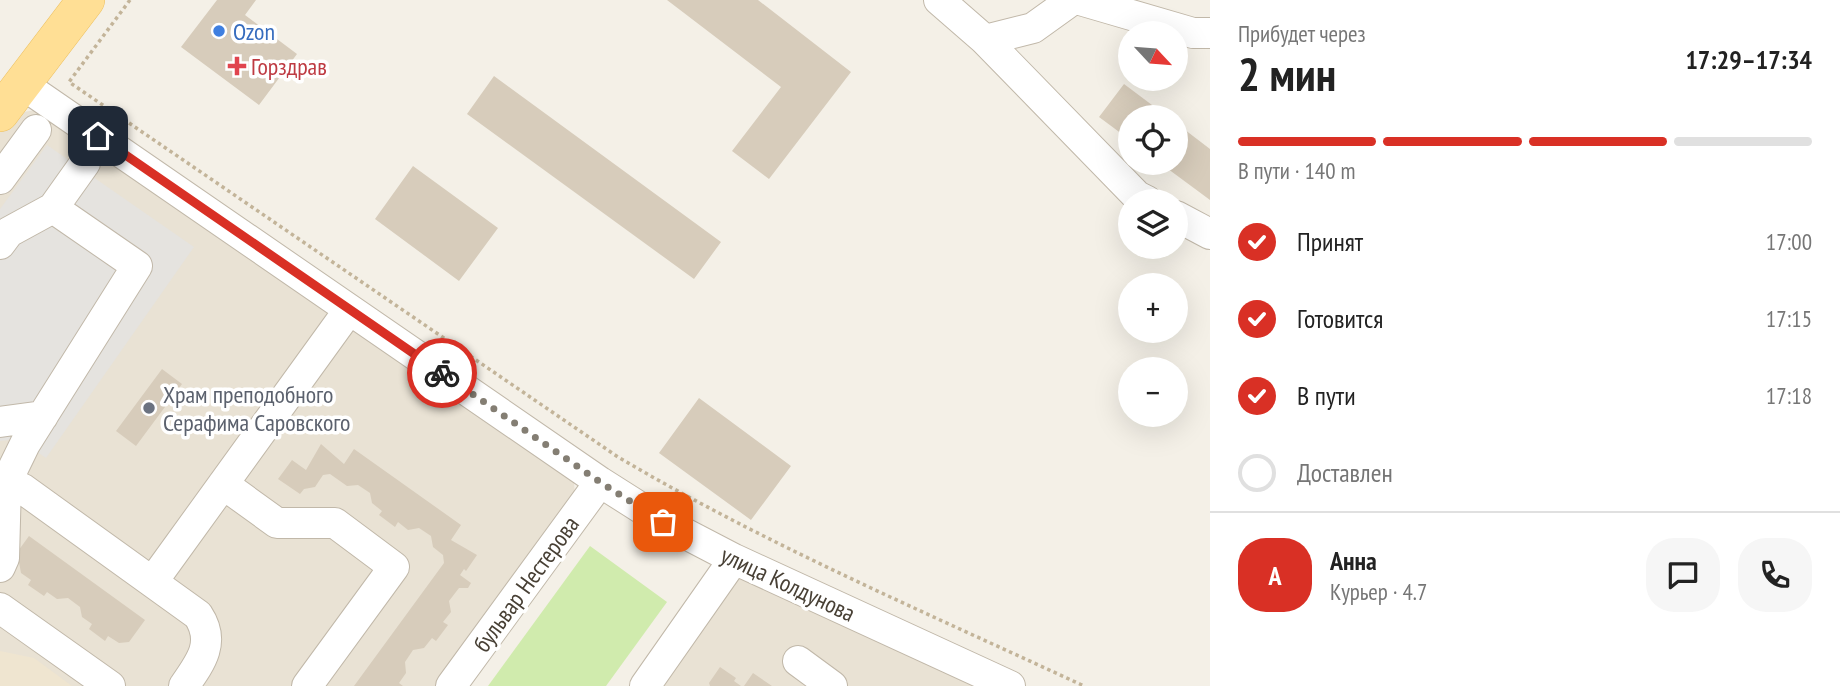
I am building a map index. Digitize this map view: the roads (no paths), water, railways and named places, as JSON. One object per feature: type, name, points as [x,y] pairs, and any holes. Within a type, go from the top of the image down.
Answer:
[{"type":"main road","points":[[0,113],[86,0]]},
{"type":"street","points":[[939,0],[985,40],[1130,189]]},
{"type":"street","points":[[985,40],[1032,28],[1072,0]]},
{"type":"street","points":[[1080,0],[1193,33],[1210,33]]},
{"type":"street","name":"улица Колдунова","points":[[22,84],[600,482],[663,522],[734,559],[1006,685]]},
{"type":"street","points":[[0,179],[36,130]]},
{"type":"street","points":[[0,244],[9,232],[53,208],[85,163]]},
{"type":"street","points":[[0,567],[4,558],[3,483],[25,443],[137,266],[53,208]]},
{"type":"street","points":[[1188,222],[1210,234]]},
{"type":"street","points":[[153,581],[349,310]]},
{"type":"street","points":[[0,422],[43,416]]},
{"type":"street","name":"бульвар Нестерова","points":[[452,686],[600,482]]},
{"type":"street","points":[[3,483],[23,489],[198,615],[207,634],[205,654],[184,686]]},
{"type":"street","points":[[223,484],[277,523],[335,523],[394,566],[307,686]]},
{"type":"street","points":[[645,686],[734,559]]},
{"type":"street","points":[[0,608],[110,686]]},
{"type":"street","points":[[798,662],[832,686]]},
{"type":"place","name":"Ozon","points":[[219,31]]},
{"type":"place","name":"Горздрав","points":[[237,66]]},
{"type":"place","name":"Храм преподобного Серафима Саровского","points":[[149,408]]}]
